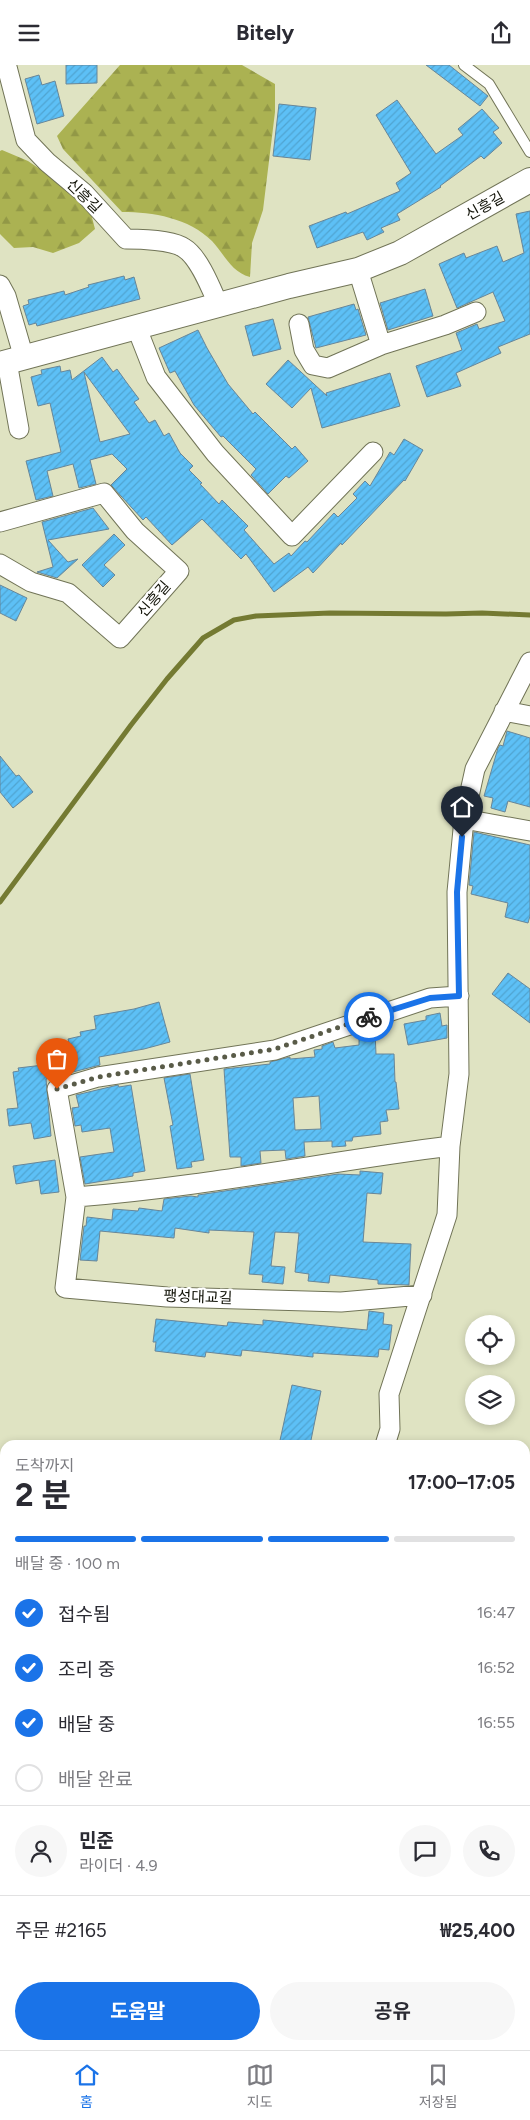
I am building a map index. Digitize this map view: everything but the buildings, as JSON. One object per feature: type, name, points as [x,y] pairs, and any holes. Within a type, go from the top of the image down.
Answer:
[{"type":"street","name":"신흥길","points":[[5,67],[26,140],[47,162],[84,193],[126,239],[152,240],[184,247],[204,272],[218,304]]},
{"type":"street","name":"신흥길","points":[[10,361],[289,285],[358,271],[400,253],[530,180]]},
{"type":"street","points":[[358,271],[381,345]]},
{"type":"street","points":[[0,285],[6,296],[10,361],[19,429]]},
{"type":"street","points":[[299,323],[304,350],[312,365],[328,368],[381,345],[445,325],[476,312]]},
{"type":"street","points":[[136,326],[156,377],[215,453],[292,536],[373,452]]},
{"type":"street","name":"신흥길","points":[[0,522],[104,493],[136,531],[179,571],[120,638],[68,593],[31,582],[0,564]]},
{"type":"street","points":[[387,1440],[390,1429],[389,1394],[447,1215],[450,1146],[459,1074],[457,892],[464,819],[475,769],[530,662]]},
{"type":"street","points":[[504,711],[530,716]]},
{"type":"street","points":[[464,819],[530,831]]},
{"type":"street","name":"팽성대교길","points":[[422,1295],[341,1302],[167,1297],[65,1288],[76,1197],[57,1089],[98,1077],[275,1049],[430,998],[459,996]]},
{"type":"street","points":[[76,1197],[144,1192],[360,1157],[450,1146]]},
{"type":"lane","points":[[464,65],[489,84],[530,152]]},
{"type":"green space","points":[[120,65],[242,65],[275,84],[275,112],[263,210],[252,243],[250,277],[243,275],[233,267],[212,241],[193,227],[158,215],[122,212],[63,149],[57,136]]},
{"type":"green space","points":[[2,150],[28,161],[75,193],[89,206],[95,229],[79,243],[53,253],[33,247],[14,248],[0,234],[0,151]]},
{"type":"waterway","points":[[0,902],[167,679],[203,638],[234,620],[256,616],[330,613],[482,613],[530,615]]},
{"type":"way so far","points":[[57,1089],[98,1077],[275,1049],[369,1017]]},
{"type":"route","points":[[369,1017],[430,998],[459,996],[457,892],[462,837]]}]
